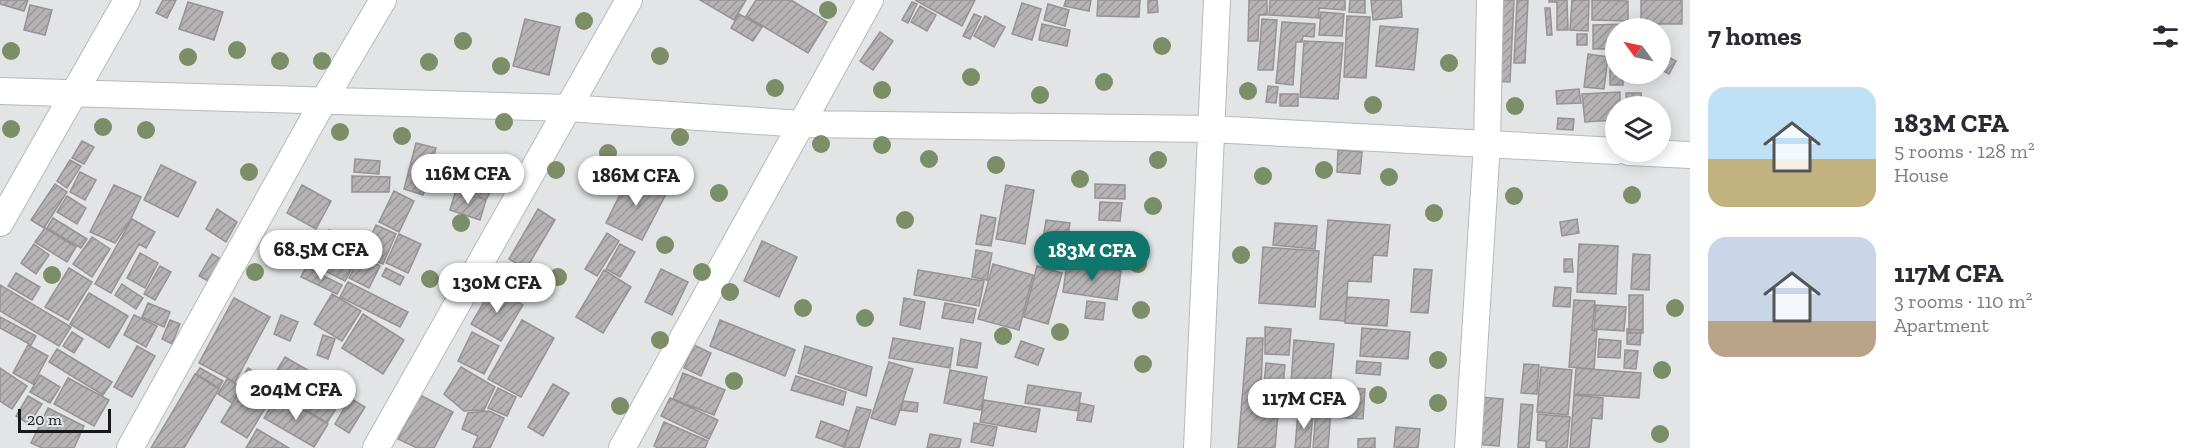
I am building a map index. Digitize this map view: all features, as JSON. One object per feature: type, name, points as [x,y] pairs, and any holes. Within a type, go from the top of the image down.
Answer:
[{"type":"street","points":[[0,223],[127,0]]},
{"type":"street","points":[[130,448],[324,100],[383,0]]},
{"type":"street","points":[[376,448],[629,0]]},
{"type":"street","points":[[622,448],[870,0]]},
{"type":"street","points":[[1197,448],[1217,0]]},
{"type":"street","points":[[1468,448],[1487,143],[1490,0]]},
{"type":"street","points":[[0,91],[567,108],[803,124],[1211,129],[1605,150]]},
{"type":"street","points":[[1671,154],[1690,155]]},
{"type":"building","points":[[0,0],[28,0],[24,11],[0,4]]},
{"type":"building","points":[[163,0],[176,0],[167,18],[156,13]]},
{"type":"building","points":[[700,0],[746,0],[734,20]]},
{"type":"building","points":[[756,0],[791,0],[827,22],[808,53],[746,16]]},
{"type":"building","points":[[915,0],[975,0],[962,26]]},
{"type":"building","points":[[1066,0],[1091,0],[1089,11],[1064,6]]},
{"type":"building","points":[[1098,0],[1140,0],[1139,17],[1097,16]]},
{"type":"building","points":[[1148,0],[1157,0],[1158,12],[1148,13]]},
{"type":"building","points":[[1249,0],[1267,0],[1267,15],[1259,15],[1258,41],[1248,41]]},
{"type":"building","points":[[1270,0],[1345,0],[1345,10],[1319,8],[1319,18],[1269,15]]},
{"type":"building","points":[[1350,0],[1365,0],[1365,13],[1349,12]]},
{"type":"building","points":[[1371,0],[1401,0],[1402,17],[1373,20]]},
{"type":"building","points":[[1494,0],[1514,0],[1510,82],[1491,81]]},
{"type":"building","points":[[1517,0],[1528,0],[1525,63],[1514,63]]},
{"type":"building","points":[[1549,0],[1567,0],[1568,30],[1557,30],[1557,2],[1549,2]]},
{"type":"building","points":[[1572,0],[1589,0],[1588,31],[1570,30]]},
{"type":"building","points":[[1592,0],[1628,1],[1628,18],[1592,20]]},
{"type":"building","points":[[1641,0],[1682,0],[1682,24],[1671,24],[1671,18],[1641,18]]},
{"type":"building","points":[[188,2],[223,12],[214,40],[179,29]]},
{"type":"building","points":[[912,2],[917,4],[908,23],[902,20]]},
{"type":"building","points":[[1022,3],[1041,9],[1032,40],[1012,34]]},
{"type":"building","points":[[1048,4],[1069,10],[1065,26],[1044,20]]},
{"type":"building","points":[[30,5],[52,10],[45,35],[24,30]]},
{"type":"building","points":[[920,6],[936,15],[927,31],[911,22]]},
{"type":"building","points":[[1545,8],[1550,8],[1552,35],[1547,35]]},
{"type":"building","points":[[1321,12],[1344,14],[1342,36],[1319,35]]},
{"type":"building","points":[[739,14],[762,27],[753,41],[731,28]]},
{"type":"building","points":[[974,14],[981,17],[970,39],[963,36]]},
{"type":"building","points":[[985,16],[1005,27],[994,47],[974,36]]},
{"type":"building","points":[[1347,16],[1370,17],[1366,78],[1344,77]]},
{"type":"building","points":[[525,19],[560,27],[549,75],[513,66]]},
{"type":"building","points":[[1262,19],[1277,20],[1273,70],[1258,70]]},
{"type":"building","points":[[1282,22],[1315,24],[1314,37],[1303,36],[1302,42],[1296,42],[1293,85],[1276,83]]},
{"type":"building","points":[[1042,24],[1070,30],[1067,46],[1039,40]]},
{"type":"building","points":[[1593,25],[1605,25],[1605,49],[1593,49]]},
{"type":"building","points":[[1380,26],[1418,29],[1414,70],[1376,66]]},
{"type":"building","points":[[880,32],[893,41],[873,70],[860,61]]},
{"type":"building","points":[[1577,34],[1587,34],[1587,45],[1577,45]]},
{"type":"building","points":[[1304,41],[1343,43],[1338,99],[1300,97]]},
{"type":"building","points":[[1588,54],[1605,57],[1604,89],[1584,87]]},
{"type":"building","points":[[1671,58],[1676,61],[1671,70]]},
{"type":"building","points":[[1268,86],[1278,87],[1276,103],[1266,102]]},
{"type":"building","points":[[1579,89],[1581,103],[1557,104],[1556,91]]},
{"type":"building","points":[[1620,92],[1620,96],[1605,96],[1605,121],[1585,122],[1582,94]]},
{"type":"building","points":[[1626,93],[1641,93],[1641,96],[1626,96]]},
{"type":"building","points":[[1280,94],[1298,94],[1298,106],[1280,106]]},
{"type":"building","points":[[1558,118],[1574,119],[1573,130],[1557,129]]},
{"type":"building","points":[[82,141],[94,147],[84,164],[72,158]]},
{"type":"building","points":[[416,143],[436,148],[423,195],[404,189]]},
{"type":"building","points":[[1338,150],[1362,152],[1360,174],[1337,172]]},
{"type":"building","points":[[355,159],[380,161],[379,174],[354,172]]},
{"type":"building","points":[[70,160],[81,166],[67,188],[57,181]]},
{"type":"building","points":[[480,161],[501,172],[486,200],[465,188]]},
{"type":"building","points":[[161,165],[196,182],[178,217],[144,200]]},
{"type":"building","points":[[80,172],[96,180],[85,200],[70,192]]},
{"type":"building","points":[[630,174],[667,192],[642,240],[606,223]]},
{"type":"building","points":[[352,176],[390,177],[389,192],[352,192]]},
{"type":"building","points":[[55,184],[67,192],[44,228],[31,220]]},
{"type":"building","points":[[1095,184],[1125,185],[1125,199],[1095,198]]},
{"type":"building","points":[[114,185],[141,197],[131,219],[115,243],[90,232]]},
{"type":"building","points":[[302,185],[331,201],[316,229],[287,213]]},
{"type":"building","points":[[1006,185],[1034,190],[1025,244],[996,239]]},
{"type":"building","points":[[456,190],[486,200],[480,220],[450,210]]},
{"type":"building","points":[[394,191],[414,201],[399,232],[379,222]]},
{"type":"building","points":[[67,196],[86,208],[77,224],[57,212]]},
{"type":"building","points":[[1100,202],[1122,203],[1120,221],[1099,220]]},
{"type":"building","points":[[217,209],[237,222],[226,242],[206,229]]},
{"type":"building","points":[[538,209],[555,220],[526,269],[509,259]]},
{"type":"building","points":[[981,215],[996,218],[991,246],[976,244]]},
{"type":"building","points":[[53,218],[87,239],[81,248],[47,228]]},
{"type":"building","points":[[132,219],[155,232],[146,248],[139,244],[111,293],[95,284]]},
{"type":"building","points":[[1577,219],[1579,233],[1562,236],[1560,222]]},
{"type":"building","points":[[1046,220],[1070,223],[1063,265],[1039,262]]},
{"type":"building","points":[[1328,220],[1390,225],[1387,256],[1373,255],[1371,282],[1348,281],[1345,321],[1320,319]]},
{"type":"building","points":[[1275,223],[1317,226],[1315,249],[1273,245]]},
{"type":"building","points":[[376,225],[396,234],[383,264],[362,255]]},
{"type":"building","points":[[45,228],[76,247],[67,262],[35,242]]},
{"type":"building","points":[[329,230],[363,248],[345,281],[311,264]]},
{"type":"building","points":[[296,232],[317,243],[305,264],[285,253]]},
{"type":"building","points":[[607,233],[619,241],[597,276],[585,269]]},
{"type":"building","points":[[399,234],[421,244],[408,273],[386,263]]},
{"type":"building","points":[[92,237],[110,249],[92,277],[73,264]]},
{"type":"building","points":[[762,241],[797,257],[779,297],[744,281]]},
{"type":"building","points":[[34,244],[49,255],[36,274],[21,263]]},
{"type":"building","points":[[620,244],[635,252],[620,277],[606,269]]},
{"type":"building","points":[[1080,244],[1109,246],[1108,264],[1078,261]]},
{"type":"building","points":[[1579,244],[1618,246],[1616,294],[1577,292]]},
{"type":"building","points":[[1263,247],[1319,251],[1315,307],[1259,303]]},
{"type":"building","points":[[976,250],[992,253],[987,280],[972,277]]},
{"type":"building","points":[[140,253],[158,263],[145,288],[127,278]]},
{"type":"building","points":[[212,254],[221,259],[208,281],[199,276]]},
{"type":"building","points":[[1633,254],[1650,255],[1649,290],[1631,289]]},
{"type":"building","points":[[361,256],[380,266],[369,288],[349,278]]},
{"type":"building","points":[[1564,259],[1572,259],[1573,272],[1564,272]]},
{"type":"building","points":[[1067,263],[1121,271],[1117,300],[1063,292]]},
{"type":"building","points":[[993,264],[1033,275],[1019,330],[978,319]]},
{"type":"building","points":[[160,266],[171,272],[155,300],[144,294]]},
{"type":"building","points":[[1037,266],[1062,273],[1048,324],[1024,317]]},
{"type":"building","points":[[306,267],[342,285],[337,294],[301,277]]},
{"type":"building","points":[[69,268],[92,282],[68,320],[45,307]]},
{"type":"building","points":[[386,268],[404,277],[400,285],[382,276]]},
{"type":"building","points":[[661,269],[688,282],[672,315],[645,302]]},
{"type":"building","points":[[1414,269],[1432,270],[1428,313],[1411,312]]},
{"type":"building","points":[[604,270],[631,287],[603,333],[576,317]]},
{"type":"building","points":[[918,270],[984,281],[979,306],[914,295]]},
{"type":"building","points":[[16,273],[40,287],[32,300],[8,286]]},
{"type":"building","points":[[348,282],[408,312],[400,327],[340,297]]},
{"type":"building","points":[[122,284],[143,298],[136,309],[115,295]]},
{"type":"building","points":[[0,285],[71,327],[59,346],[0,311]]},
{"type":"building","points":[[493,287],[523,305],[501,341],[471,324]]},
{"type":"building","points":[[1555,287],[1571,288],[1570,307],[1553,306]]},
{"type":"building","points":[[89,293],[128,316],[109,348],[70,324]]},
{"type":"building","points":[[332,294],[361,311],[342,341],[314,324]]},
{"type":"building","points":[[1629,295],[1643,295],[1643,333],[1629,333]]},
{"type":"building","points":[[1347,297],[1389,300],[1387,326],[1345,323]]},
{"type":"building","points":[[234,298],[270,317],[235,382],[199,363]]},
{"type":"building","points":[[904,298],[925,302],[920,329],[900,325]]},
{"type":"building","points":[[1574,300],[1595,301],[1592,330],[1597,330],[1594,369],[1569,367]]},
{"type":"building","points":[[1087,301],[1105,303],[1103,320],[1085,318]]},
{"type":"building","points":[[148,303],[170,312],[164,327],[142,317]]},
{"type":"building","points":[[945,303],[976,309],[973,323],[942,318]]},
{"type":"building","points":[[1596,305],[1626,307],[1624,331],[1594,329]]},
{"type":"building","points":[[363,314],[404,340],[383,374],[342,348]]},
{"type":"building","points":[[134,315],[157,326],[146,347],[124,335]]},
{"type":"building","points":[[281,315],[298,322],[290,341],[274,334]]},
{"type":"building","points":[[0,317],[36,336],[31,345],[0,328]]},
{"type":"building","points":[[170,320],[180,324],[172,344],[162,339]]},
{"type":"building","points":[[522,320],[554,338],[521,397],[488,379]]},
{"type":"building","points":[[720,320],[795,350],[785,376],[710,346]]},
{"type":"building","points":[[1265,327],[1291,329],[1289,355],[1265,354]]},
{"type":"building","points":[[1362,328],[1410,332],[1408,359],[1360,356]]},
{"type":"building","points":[[1627,329],[1641,330],[1640,345],[1627,344]]},
{"type":"building","points":[[72,332],[83,339],[74,353],[63,346]]},
{"type":"building","points":[[472,332],[499,346],[484,374],[458,361]]},
{"type":"building","points":[[323,335],[335,339],[328,359],[317,355]]},
{"type":"building","points":[[893,338],[953,348],[950,368],[889,358]]},
{"type":"building","points":[[1247,338],[1263,338],[1260,413],[1278,414],[1275,448],[1238,448]]},
{"type":"building","points":[[961,339],[981,343],[977,368],[957,365]]},
{"type":"building","points":[[1599,339],[1621,341],[1620,358],[1598,357]]},
{"type":"building","points":[[1294,340],[1334,344],[1330,386],[1291,383]]},
{"type":"building","points":[[1021,341],[1044,349],[1038,365],[1015,357]]},
{"type":"building","points":[[28,345],[48,356],[33,384],[13,373]]},
{"type":"building","points":[[694,345],[711,353],[701,376],[684,368]]},
{"type":"building","points":[[137,346],[155,356],[132,397],[114,387]]},
{"type":"building","points":[[805,346],[872,367],[866,396],[798,373]]},
{"type":"building","points":[[57,349],[112,382],[103,395],[49,362]]},
{"type":"building","points":[[1625,350],[1638,351],[1636,369],[1624,368]]},
{"type":"building","points":[[285,357],[311,372],[294,400],[268,385]]},
{"type":"building","points":[[1357,361],[1381,363],[1380,375],[1356,373]]},
{"type":"building","points":[[889,362],[913,369],[895,425],[871,418]]},
{"type":"building","points":[[1266,363],[1285,365],[1283,386],[1264,384]]},
{"type":"building","points":[[1524,364],[1539,365],[1537,394],[1521,393]]},
{"type":"building","points":[[461,367],[495,387],[484,410],[464,411],[444,394]]},
{"type":"building","points":[[1541,367],[1572,370],[1568,415],[1537,412]]},
{"type":"building","points":[[0,368],[27,386],[12,409],[0,401]]},
{"type":"building","points":[[200,368],[223,381],[219,388],[196,374]]},
{"type":"building","points":[[248,368],[268,380],[261,392],[241,380]]},
{"type":"building","points":[[1576,368],[1641,373],[1639,398],[1574,394]]},
{"type":"building","points":[[950,370],[987,377],[981,410],[944,403]]},
{"type":"building","points":[[683,373],[725,390],[714,415],[673,399]]},
{"type":"building","points":[[195,374],[219,389],[184,448],[151,448]]},
{"type":"building","points":[[40,375],[60,387],[50,403],[30,392]]},
{"type":"building","points":[[796,376],[846,392],[843,405],[791,390]]},
{"type":"building","points":[[68,378],[109,400],[94,426],[54,404]]},
{"type":"building","points":[[227,379],[241,387],[232,403],[218,394]]},
{"type":"building","points":[[309,381],[315,386],[302,407],[296,404]]},
{"type":"building","points":[[244,384],[270,400],[247,438],[221,422]]},
{"type":"building","points":[[553,384],[569,393],[543,436],[528,427]]},
{"type":"building","points":[[1028,385],[1081,393],[1078,411],[1025,403]]},
{"type":"building","points":[[1336,387],[1365,389],[1363,419],[1334,417]]},
{"type":"building","points":[[498,388],[516,397],[507,416],[488,408]]},
{"type":"building","points":[[319,389],[340,402],[327,423],[306,410]]},
{"type":"building","points":[[278,395],[328,424],[314,447],[264,418]]},
{"type":"building","points":[[420,395],[453,412],[434,448],[417,448],[398,439]]},
{"type":"building","points":[[1574,395],[1603,398],[1602,419],[1592,418],[1589,448],[1570,448]]},
{"type":"building","points":[[28,396],[42,404],[29,424],[16,416]]},
{"type":"building","points":[[1478,397],[1503,399],[1499,446],[1475,444]]},
{"type":"building","points":[[350,398],[365,407],[349,433],[335,424]]},
{"type":"building","points":[[670,398],[718,420],[709,439],[661,416]]},
{"type":"building","points":[[984,400],[1040,409],[1036,432],[980,422]]},
{"type":"building","points":[[903,401],[918,403],[917,412],[901,410]]},
{"type":"building","points":[[1080,403],[1094,406],[1091,422],[1077,420]]},
{"type":"building","points":[[1521,404],[1533,405],[1529,448],[1518,447]]},
{"type":"building","points":[[857,407],[871,410],[859,448],[844,448]]},
{"type":"building","points":[[48,408],[84,426],[74,448],[42,448],[31,443]]},
{"type":"building","points":[[1316,408],[1331,409],[1328,448],[1313,448]]},
{"type":"building","points":[[489,411],[504,418],[490,448],[473,448],[478,436],[462,429],[468,413]]},
{"type":"building","points":[[1298,412],[1313,413],[1310,448],[1295,448]]},
{"type":"building","points":[[1538,414],[1570,417],[1567,448],[1546,448],[1546,441],[1537,440]]},
{"type":"building","points":[[821,421],[849,431],[844,447],[816,437]]},
{"type":"building","points":[[664,422],[708,441],[705,448],[658,448],[654,446]]},
{"type":"building","points":[[974,423],[997,427],[993,446],[971,442]]},
{"type":"building","points":[[1396,427],[1420,429],[1418,448],[1394,447]]},
{"type":"building","points":[[257,429],[289,448],[246,448]]},
{"type":"building","points":[[930,434],[961,439],[959,448],[927,448]]},
{"type":"building","points":[[1375,438],[1375,448],[1358,448],[1358,439]]}]
